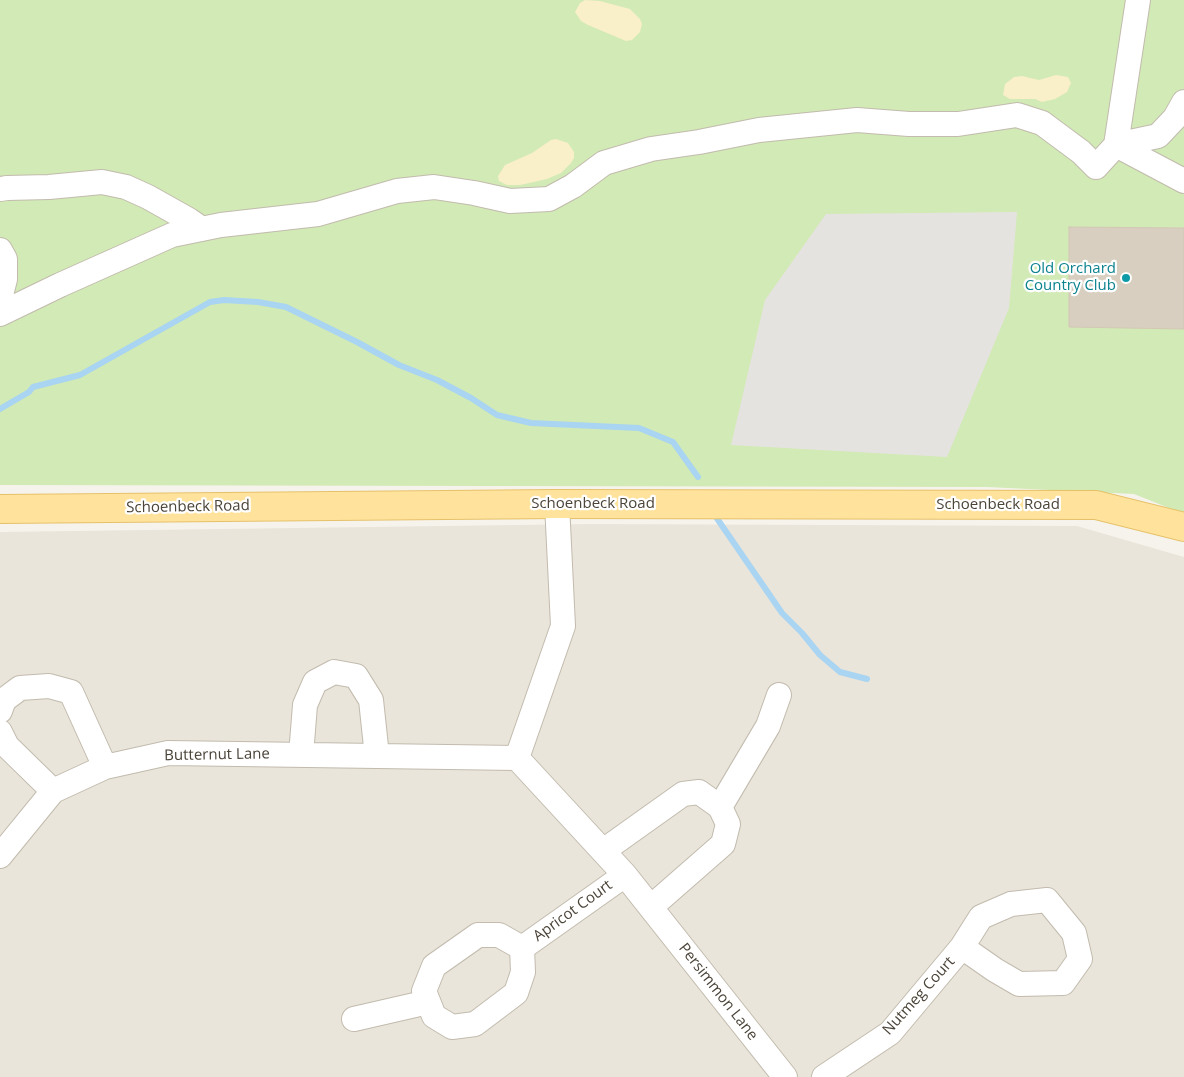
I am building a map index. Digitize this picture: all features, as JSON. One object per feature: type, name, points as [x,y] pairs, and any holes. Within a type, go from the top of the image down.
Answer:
[{"type":"main road","name":"Schoenbeck Road","points":[[0,509],[557,504],[1096,505],[1184,527]]},
{"type":"street","points":[[0,314],[60,284],[172,235],[202,229],[318,214],[397,191],[434,188],[474,193],[510,201],[549,199],[574,186],[604,163],[651,149],[759,130],[857,120],[910,124],[958,124],[1017,115],[1042,123],[1080,152],[1096,167],[1116,145],[1138,0]]},
{"type":"street","points":[[1116,145],[1158,136],[1175,118],[1184,102]]},
{"type":"street","points":[[1116,145],[1184,181]]},
{"type":"street","points":[[0,190],[102,182],[126,187],[148,197],[202,229]]},
{"type":"street","points":[[0,250],[5,259],[5,279],[0,299]]},
{"type":"street","points":[[517,758],[563,626],[557,504]]},
{"type":"street","points":[[301,755],[305,705],[315,682],[334,672],[356,676],[371,700],[377,756]]},
{"type":"street","points":[[0,710],[4,700],[20,688],[49,686],[71,692],[105,767]]},
{"type":"street","points":[[720,807],[768,726],[779,695]]},
{"type":"street","points":[[0,732],[7,746],[53,791]]},
{"type":"street","name":"Butternut Lane","points":[[0,856],[53,791],[105,767],[168,754],[517,758]]},
{"type":"street","name":"Persimmon Lane","points":[[517,758],[625,875],[785,1077]]},
{"type":"street","points":[[603,851],[683,794],[700,792],[720,807],[728,824],[723,844],[651,907]]},
{"type":"street","name":"Apricot Court","points":[[522,948],[625,875]]},
{"type":"street","name":"Nutmeg Court","points":[[824,1077],[890,1033],[962,948],[981,917],[1010,904],[1047,900],[1074,933],[1080,959],[1063,983],[1019,984],[962,948]]},
{"type":"street","name":"Apricot Court","points":[[478,935],[500,935],[522,948],[523,972],[516,992],[475,1024],[452,1027],[434,1016],[424,991],[434,966],[478,935]]},
{"type":"street","points":[[354,1019],[428,1002]]},
{"type":"shaded area","points":[[1017,212],[1009,308],[947,457],[731,445],[765,300],[826,214]]},
{"type":"shaded area","points":[[590,524],[1077,526],[1184,557],[1184,1077],[0,1077],[0,532]]},
{"type":"green space","name":"Old Orchard Country Club","points":[[0,0],[1184,0],[1184,514],[1134,494],[987,487],[0,485]]},
{"type":"sand","points":[[585,0],[600,1],[630,9],[640,19],[642,24],[640,32],[632,40],[626,41],[581,21],[575,12],[580,3]]},
{"type":"sand","points":[[1056,75],[1068,77],[1071,83],[1067,92],[1055,99],[1042,102],[1035,99],[1010,99],[1003,95],[1005,84],[1014,77],[1022,76],[1039,80]]},
{"type":"sand","points":[[556,139],[568,143],[574,152],[574,158],[571,163],[561,173],[547,179],[520,185],[507,185],[499,181],[498,176],[505,165],[532,153],[551,140]]},
{"type":"building","name":"Old Orchard Country Club","points":[[1069,227],[1184,228],[1184,329],[1069,327]]},
{"type":"waterway","points":[[0,409],[29,392],[33,387],[80,375],[210,302],[224,300],[258,302],[286,307],[399,365],[437,380],[471,398],[497,415],[531,423],[639,428],[673,442],[698,477]]},
{"type":"waterway","points":[[716,517],[782,613],[820,655],[840,672],[867,679]]},
{"type":"place","name":"Old Orchard Country Club","points":[[1126,278]]}]
